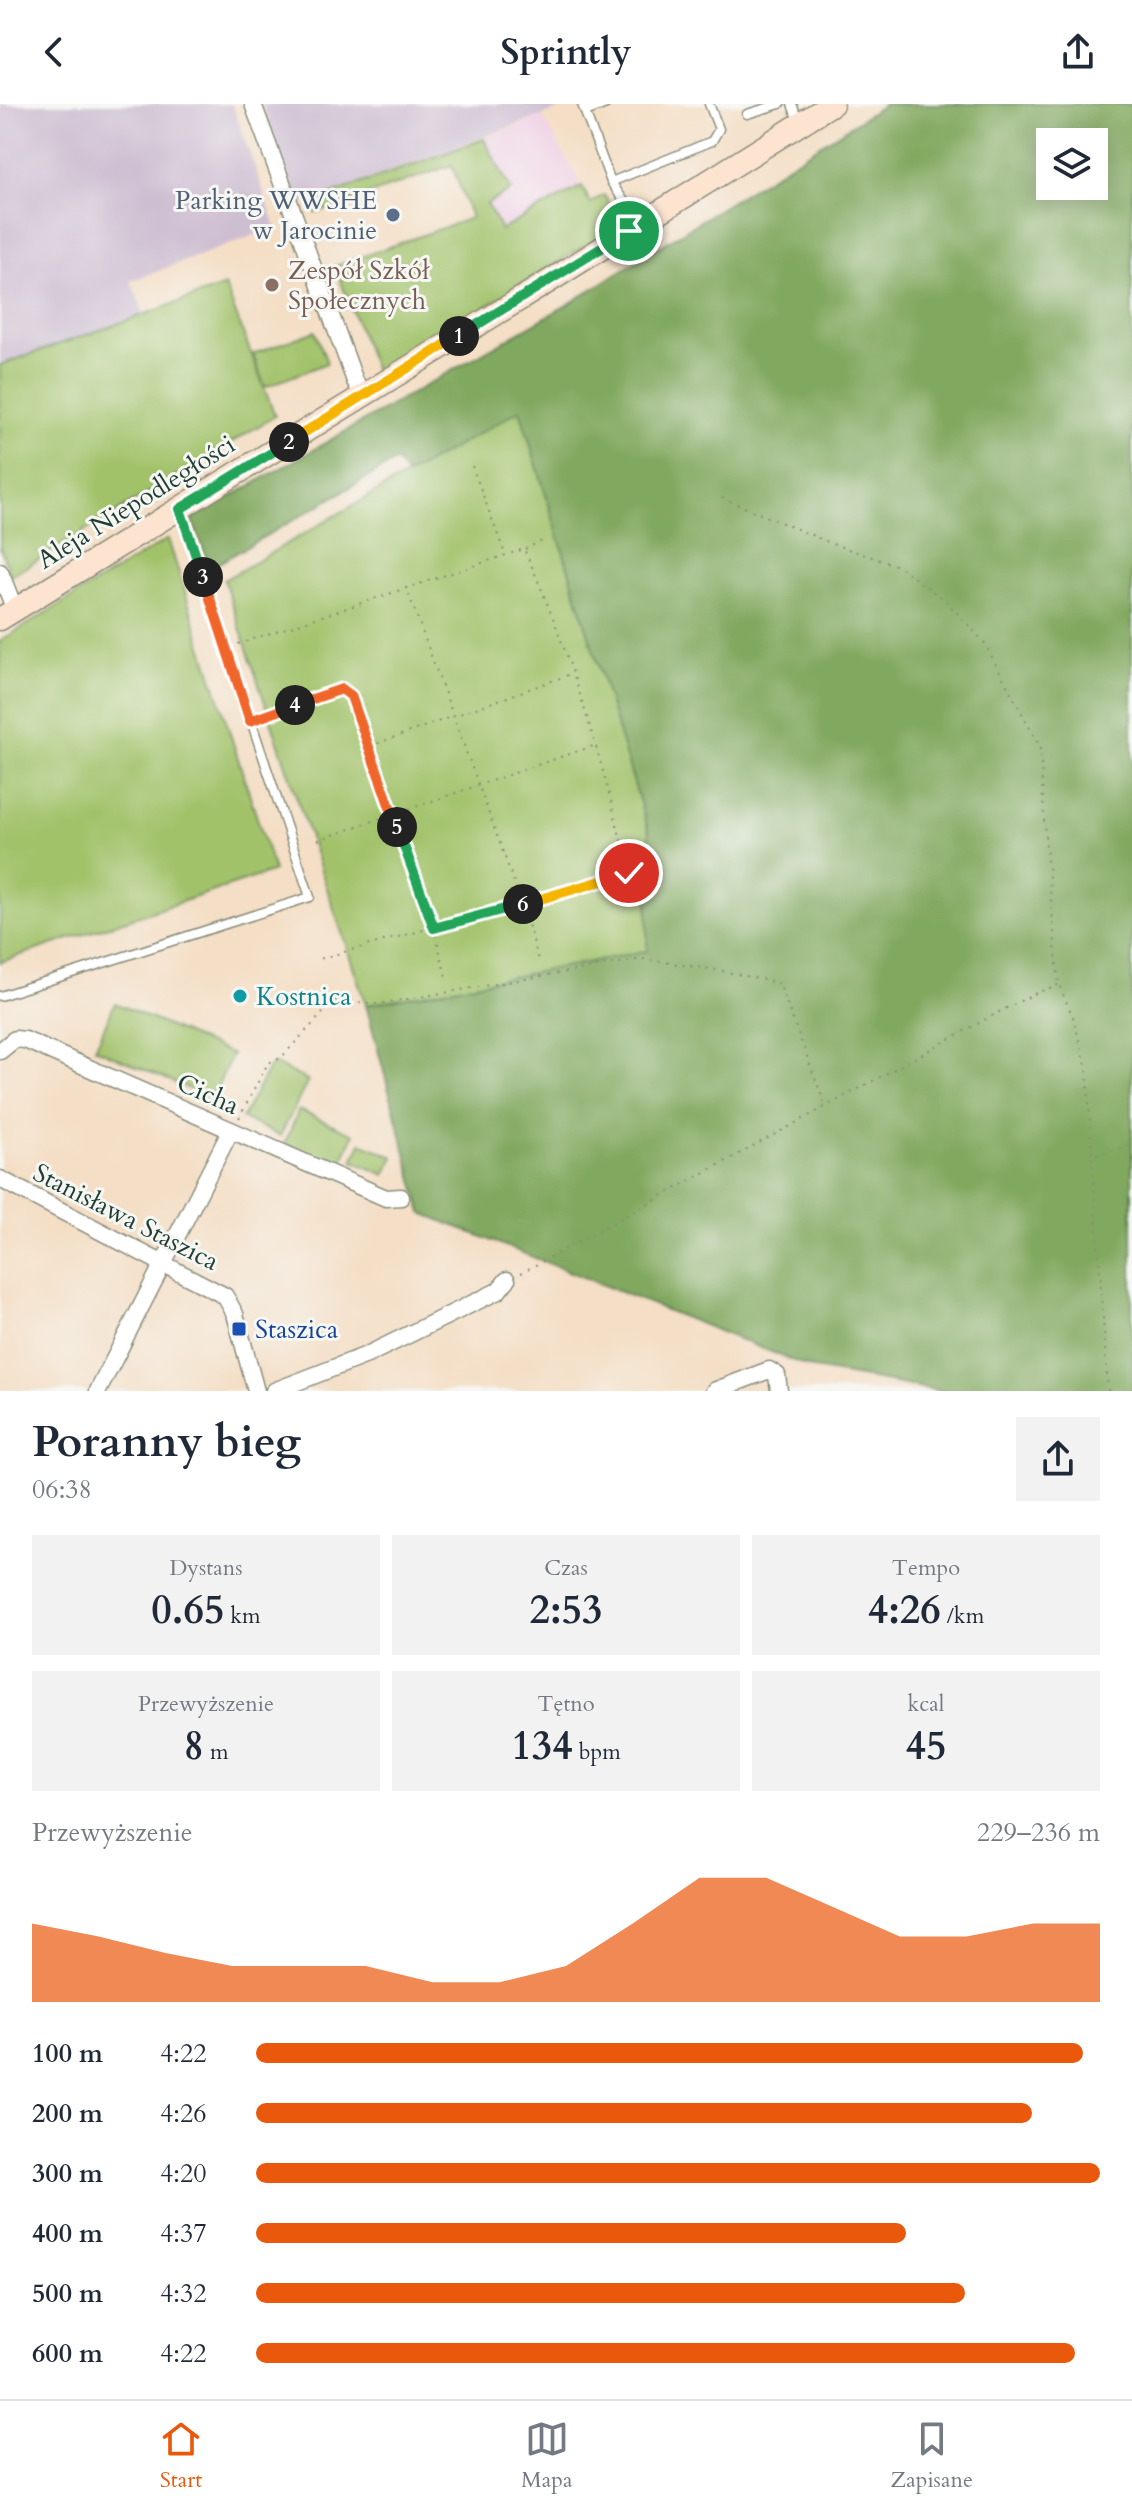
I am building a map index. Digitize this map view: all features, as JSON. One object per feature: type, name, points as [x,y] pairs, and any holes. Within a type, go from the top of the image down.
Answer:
[{"type":"main road","name":"Aleja Niepodległości","points":[[8,614],[640,224],[795,114],[832,104]]},
{"type":"street","points":[[253,104],[355,381],[363,395]]},
{"type":"street","points":[[0,572],[8,614]]},
{"type":"street","name":"Cicha","points":[[0,1051],[15,1039],[25,1040],[234,1125],[386,1198],[401,1197]]},
{"type":"street","points":[[98,1391],[234,1125]]},
{"type":"street","name":"Stanisława Staszica","points":[[0,1179],[219,1291],[231,1303],[256,1391]]},
{"type":"street","points":[[274,1391],[367,1355],[498,1291],[507,1280]]},
{"type":"street","points":[[714,1391],[764,1371],[775,1371],[779,1391]]},
{"type":"lane","points":[[606,104],[583,108],[611,182],[640,224]]},
{"type":"lane","points":[[611,182],[712,141],[719,129],[709,104]]},
{"type":"lane","points":[[747,114],[780,104]]},
{"type":"lane","points":[[0,996],[310,897],[180,509]]},
{"type":"path","points":[[472,466],[505,555]]},
{"type":"path","points":[[722,498],[833,544],[898,566],[945,600],[984,642],[1040,747],[1059,985],[1073,1017],[1087,1068],[1108,1391]]},
{"type":"path","points":[[226,648],[546,539]]},
{"type":"path","points":[[319,959],[629,873],[611,795],[572,674],[524,549]]},
{"type":"path","points":[[406,586],[522,904],[539,961]]},
{"type":"path","points":[[369,746],[572,674]]},
{"type":"path","points":[[250,721],[342,689],[351,696],[434,928],[447,981]]},
{"type":"path","points":[[318,840],[595,745]]},
{"type":"path","points":[[335,1000],[378,1004],[643,959],[779,983],[826,1108]]},
{"type":"path","points":[[507,1280],[999,1012],[1059,985]]},
{"type":"path","points":[[330,989],[335,1000]]},
{"type":"path","points":[[234,1125],[268,1063],[281,1058],[335,1000]]},
{"type":"path","points":[[1092,1156],[1132,1145]]},
{"type":"shaded area","points":[[0,104],[232,104],[276,227],[131,281],[144,314],[0,365]]},
{"type":"shaded area","points":[[262,104],[574,104],[298,205]]},
{"type":"shaded area","points":[[542,116],[582,186],[501,230],[487,204],[511,190],[484,139]]},
{"type":"green space","points":[[885,104],[1132,104],[1132,1391],[941,1391],[814,1369],[422,1213],[366,1005],[647,951],[649,832],[520,410],[407,475],[396,461],[210,568],[192,519],[572,302]]},
{"type":"green space","points":[[484,139],[511,190],[487,204],[501,230],[582,186],[590,203],[604,195],[622,223],[376,374],[335,266],[471,218],[452,165],[316,213],[312,201]]},
{"type":"green space","points":[[225,286],[275,416],[11,576],[0,548],[0,365]]},
{"type":"green space","points":[[315,331],[327,363],[265,387],[253,354]]},
{"type":"green space","points":[[520,409],[649,832],[647,951],[366,1005],[224,580]]},
{"type":"green space","points":[[168,539],[274,871],[0,962],[0,641]]},
{"type":"green space","points":[[115,1003],[232,1054],[212,1099],[95,1048]]},
{"type":"green space","points":[[275,1064],[308,1081],[280,1136],[242,1118],[270,1066]]},
{"type":"green space","points":[[299,1110],[354,1134],[340,1167],[285,1143]]},
{"type":"green space","points":[[361,1143],[394,1157],[385,1175],[353,1161]]},
{"type":"place","name":"Parking WWSHE w Jarocinie","points":[[393,215]]},
{"type":"place","name":"Zespół Szkół Społecznych","points":[[272,285]]},
{"type":"place","name":"Kostnica","points":[[240,996]]},
{"type":"place","name":"Staszica","points":[[239,1329]]},
{"type":"route","points":[[629,231],[180,509],[250,721],[342,689],[351,696],[434,928],[629,873]]}]
